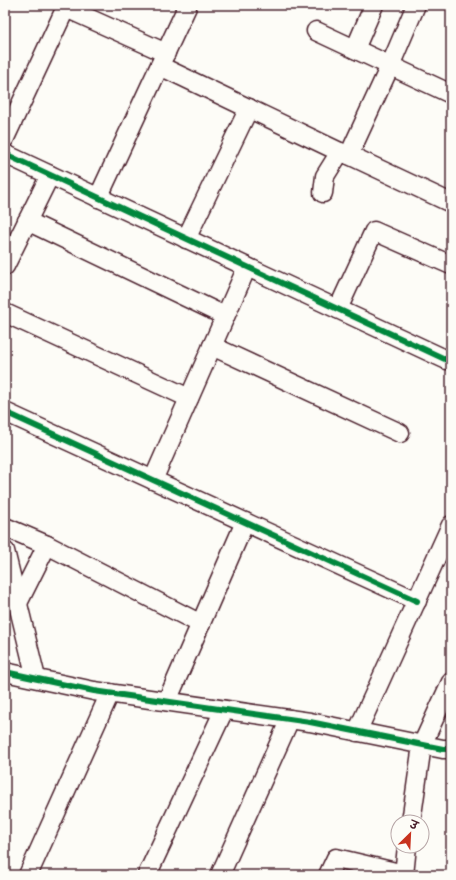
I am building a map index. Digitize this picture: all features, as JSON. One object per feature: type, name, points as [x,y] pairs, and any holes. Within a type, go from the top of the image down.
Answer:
[{"type":"street","points":[[98,198],[188,7],[184,5]]},
{"type":"street","points":[[355,49],[374,5]]},
{"type":"street","points":[[323,193],[325,176],[344,154],[390,66],[416,5]]},
{"type":"street","points":[[5,138],[66,6],[249,108],[451,203]]},
{"type":"street","points":[[316,31],[451,94]]},
{"type":"street","points":[[186,239],[249,108]]},
{"type":"street","points":[[5,154],[447,360]]},
{"type":"street","points":[[5,266],[50,175]]},
{"type":"street","points":[[27,221],[226,316]]},
{"type":"street","points":[[338,309],[374,231],[451,265]]},
{"type":"street","points":[[152,480],[247,267]]},
{"type":"street","points":[[5,313],[189,398]]},
{"type":"street","points":[[212,346],[400,432]]},
{"type":"street","points":[[5,412],[417,601]]},
{"type":"street","points":[[168,702],[245,522]]},
{"type":"street","points":[[357,732],[451,525]]},
{"type":"street","points":[[5,527],[47,546],[201,624]]},
{"type":"street","points":[[18,603],[47,546]]},
{"type":"street","points":[[5,551],[36,678]]},
{"type":"street","points":[[6,675],[36,678],[110,693],[168,702],[290,719],[443,749],[451,749]]},
{"type":"street","points":[[412,814],[422,745],[451,682]]},
{"type":"street","points":[[28,875],[110,693]]},
{"type":"street","points":[[147,875],[224,710]]},
{"type":"street","points":[[220,875],[290,719]]},
{"type":"street","points":[[328,875],[336,858],[404,874],[406,854]]},
{"type":"cycle path","points":[[5,154],[447,360]]},
{"type":"cycle path","points":[[5,412],[417,601]]},
{"type":"cycle path","points":[[5,672],[94,691],[310,722],[443,749],[451,749]]}]
